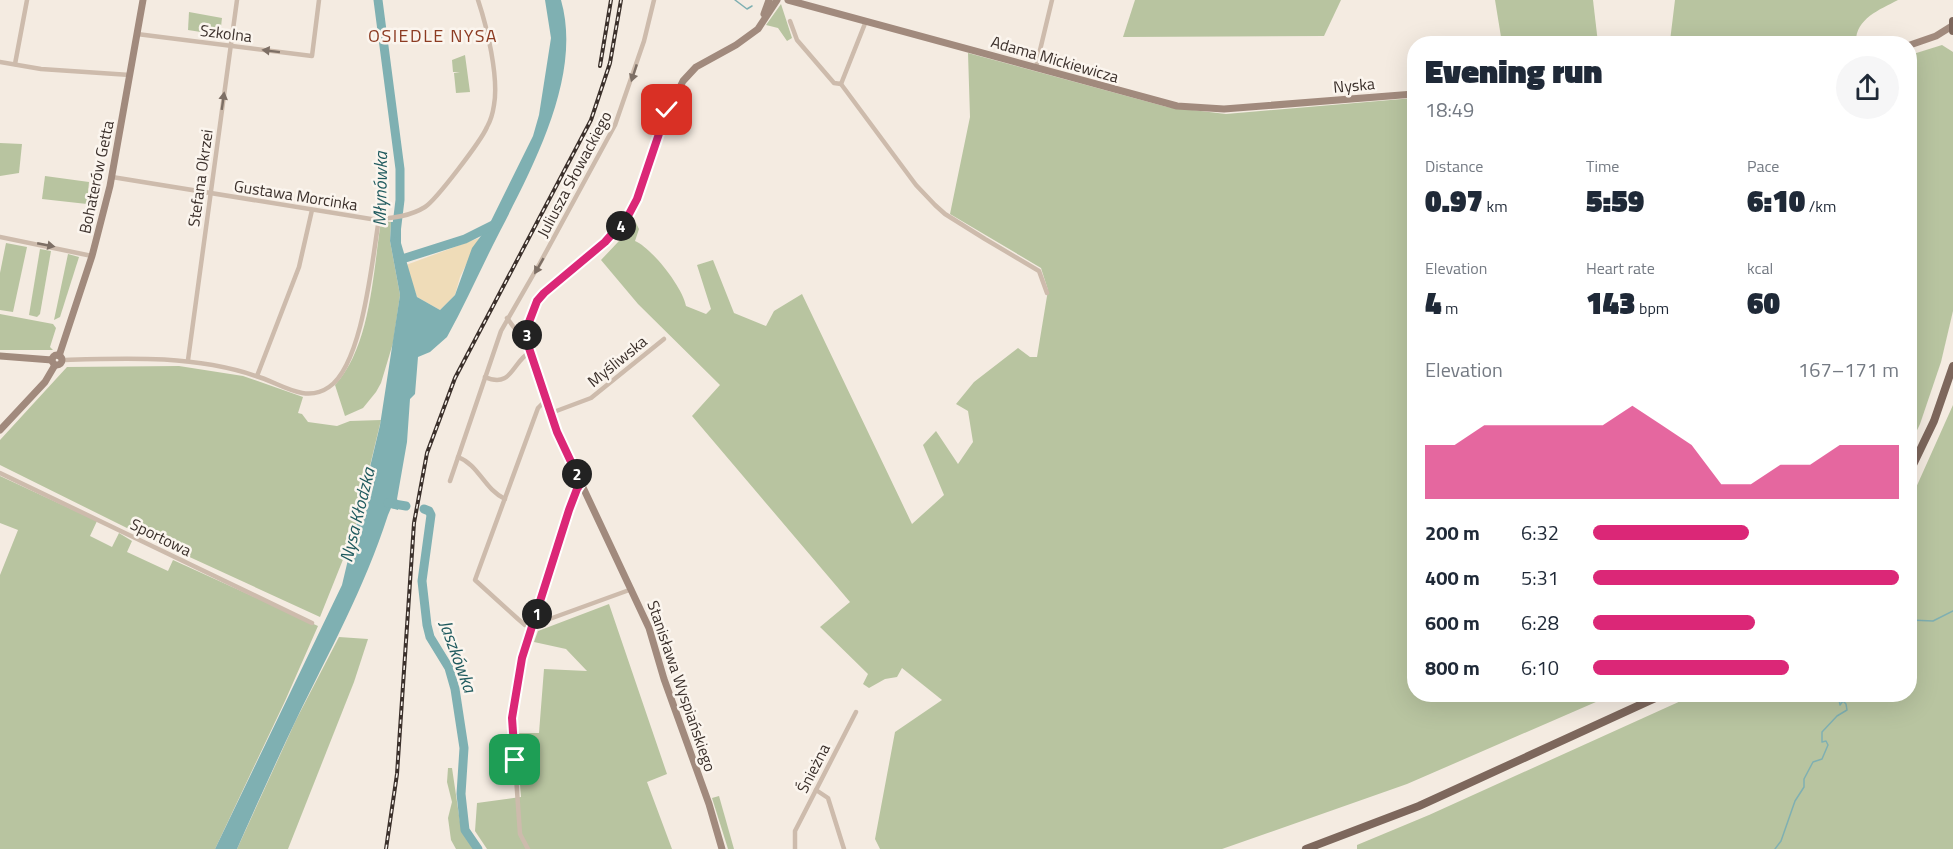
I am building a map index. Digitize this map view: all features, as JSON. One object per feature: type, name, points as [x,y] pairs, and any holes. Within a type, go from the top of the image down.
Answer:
[{"type":"main road","points":[[1917,457],[1934,422],[1953,366]]},
{"type":"main road","points":[[1306,849],[1419,806],[1646,702]]},
{"type":"street","points":[[15,64],[27,0]]},
{"type":"street","name":"Bohaterów Getta","points":[[0,430],[45,382],[57,360],[92,256],[112,177],[143,0]]},
{"type":"street","name":"Stefana Okrzei","points":[[188,360],[237,0]]},
{"type":"street","name":"Szkolna","points":[[137,33],[312,56],[319,0]]},
{"type":"street","name":"Gustawa Morcinka","points":[[112,177],[379,219],[418,211],[435,199],[487,128],[491,116],[495,97],[494,81],[478,0]]},
{"type":"street","name":"Juliusza Słowackiego","points":[[450,481],[495,346],[507,318],[540,263],[611,132],[642,50],[654,0]]},
{"type":"street","name":"Stanisława Wyspiańskiego","points":[[755,30],[769,0]]},
{"type":"street","name":"Stanisława Wyspiańskiego","points":[[722,849],[649,628],[562,445],[529,348],[529,322],[537,301],[554,283],[605,242],[622,225],[631,211],[661,126],[683,81],[696,67],[736,45],[765,22],[777,0]]},
{"type":"street","name":"Adama Mickiewicza","points":[[788,0],[1177,106],[1213,109],[1295,104]]},
{"type":"street","name":"Adama Mickiewicza","points":[[799,0],[812,7]]},
{"type":"street","points":[[1035,67],[1052,0]]},
{"type":"street","points":[[790,21],[797,40],[834,83],[841,84],[915,185],[935,205],[975,233],[1039,271],[1047,293]]},
{"type":"street","points":[[841,84],[866,21]]},
{"type":"street","points":[[1917,43],[1953,28]]},
{"type":"street","points":[[0,62],[41,69],[130,75]]},
{"type":"street","name":"Nyska","points":[[1295,104],[1407,95]]},
{"type":"street","points":[[257,376],[299,267],[312,210]]},
{"type":"street","points":[[0,356],[57,360],[188,360],[257,376],[301,393],[310,394],[329,388],[344,371],[364,309],[379,219]]},
{"type":"street","points":[[0,237],[92,256]]},
{"type":"street","points":[[485,377],[497,380],[508,376],[529,348],[507,318]]},
{"type":"street","name":"Myśliwska","points":[[551,413],[591,398],[663,339]]},
{"type":"street","points":[[546,400],[538,408],[475,580],[525,625],[533,625],[632,589]]},
{"type":"street","points":[[458,457],[470,462],[491,490],[505,499]]},
{"type":"street","name":"Sportowa","points":[[0,473],[312,623]]},
{"type":"street","points":[[528,849],[520,834],[512,718],[522,658],[569,510],[581,483]]},
{"type":"street","name":"Śnieżna","points":[[795,849],[793,836],[856,711]]},
{"type":"street","points":[[816,790],[828,798],[844,849]]},
{"type":"green space","points":[[1135,0],[1341,0],[1324,36],[1123,37]]},
{"type":"green space","points":[[1495,0],[1593,0],[1597,36],[1501,36]]},
{"type":"green space","points":[[1675,0],[1898,0],[1864,21],[1857,36],[1671,36]]},
{"type":"green space","points":[[781,4],[792,38],[787,41],[778,28],[766,25]]},
{"type":"green space","points":[[189,12],[222,18],[220,35],[188,30]]},
{"type":"green space","points":[[1942,45],[1953,52],[1953,311],[1941,362],[1917,430],[1917,53]]},
{"type":"green space","points":[[968,53],[1167,107],[1226,114],[1407,99],[1407,702],[1596,702],[1407,784],[1222,849],[880,849],[875,839],[895,732],[942,700],[902,668],[897,677],[885,679],[869,688],[863,684],[868,674],[820,627],[850,602],[692,416],[720,385],[638,304],[601,260],[636,223],[639,229],[635,241],[650,252],[666,269],[684,298],[686,306],[706,314],[711,309],[697,265],[713,260],[734,313],[766,326],[774,311],[802,294],[912,524],[944,495],[923,445],[936,431],[958,464],[973,442],[968,411],[956,404],[974,382],[1018,348],[1030,357],[1037,357],[1048,290],[1041,268],[950,214],[970,117]]},
{"type":"green space","points":[[465,55],[470,92],[456,93],[454,73],[460,72],[453,72],[452,60]]},
{"type":"green space","points":[[0,143],[22,144],[19,173],[0,176]]},
{"type":"green space","points":[[45,176],[89,182],[87,204],[42,199]]},
{"type":"green space","points":[[381,221],[391,222],[390,241],[400,295],[393,343],[376,392],[363,408],[345,416],[335,385],[347,369],[363,329]]},
{"type":"green space","points":[[6,243],[27,247],[13,312],[0,310],[0,273]]},
{"type":"green space","points":[[40,249],[51,251],[40,314],[37,317],[29,315]]},
{"type":"green space","points":[[68,254],[79,257],[60,317],[54,320]]},
{"type":"green space","points":[[0,314],[53,324],[56,328],[50,347],[53,350],[0,350]]},
{"type":"green space","points":[[179,366],[243,376],[303,397],[298,413],[302,414],[308,422],[337,426],[350,421],[381,420],[354,532],[320,617],[135,532],[0,465],[0,440],[67,367]]},
{"type":"green space","points":[[1953,405],[1953,849],[1357,849],[1357,845],[1429,815],[1679,702],[1917,702],[1917,485]]},
{"type":"green space","points":[[0,476],[97,521],[90,536],[112,547],[119,533],[132,541],[127,552],[168,571],[173,560],[318,626],[215,849],[0,849],[0,575],[18,530],[0,523]]},
{"type":"green space","points":[[609,604],[667,774],[647,782],[672,849],[487,849],[475,831],[477,803],[521,797],[516,733],[539,733],[544,669],[587,671],[566,649],[534,642],[538,631]]},
{"type":"green space","points":[[339,637],[368,639],[354,682],[288,849],[237,849],[296,720]]},
{"type":"green space","points":[[448,768],[452,768],[464,835],[474,849],[456,849],[451,840],[448,818],[452,802],[447,782]]},
{"type":"green space","points":[[719,796],[734,849],[728,849],[712,798]]},
{"type":"sand","points":[[479,238],[460,277],[455,295],[440,310],[417,297],[406,265]]},
{"type":"water","points":[[545,0],[561,0],[566,31],[565,62],[559,95],[548,127],[521,190],[447,337],[430,352],[418,357],[415,394],[410,399],[407,442],[397,499],[398,510],[391,508],[357,594],[237,849],[215,849],[342,585],[380,425],[400,295],[390,241],[391,222],[401,222],[401,243],[417,297],[440,310],[455,295],[472,248],[489,225],[533,136],[539,115],[551,38]]},
{"type":"waterway","name":"Młynówka","points":[[378,0],[400,169],[400,200],[396,233]]},
{"type":"waterway","points":[[735,0],[747,9],[752,6]]},
{"type":"waterway","name":"Nysa Kłodzka","points":[[399,260],[465,239],[495,224]]},
{"type":"waterway","name":"Jaszkówka","points":[[388,503],[406,506]]},
{"type":"waterway","name":"Jaszkówka","points":[[424,509],[431,515],[422,581],[427,625],[430,637],[449,668],[455,689],[464,748],[461,794],[465,830],[478,849]]},
{"type":"waterway","points":[[1917,620],[1933,621],[1953,611]]},
{"type":"waterway","points":[[1839,702],[1840,705],[1842,702]]},
{"type":"waterway","points":[[1775,849],[1781,841],[1795,801],[1804,787],[1804,779],[1813,762],[1822,759],[1828,745],[1826,741],[1822,742],[1822,732],[1837,716],[1847,710],[1844,702]]},
{"type":"railway","points":[[600,66],[611,0]]},
{"type":"railway","points":[[386,849],[397,774],[414,523],[427,453],[455,378],[591,120],[610,63],[621,0]]},
{"type":"district","name":"OSIEDLE NYSA","points":[[433,35]]},
{"type":"route","points":[[515,760],[512,718],[522,658],[569,510],[581,483],[562,445],[528,349],[529,322],[532,310],[544,293],[605,242],[628,216],[637,199],[645,169],[667,110]]}]
